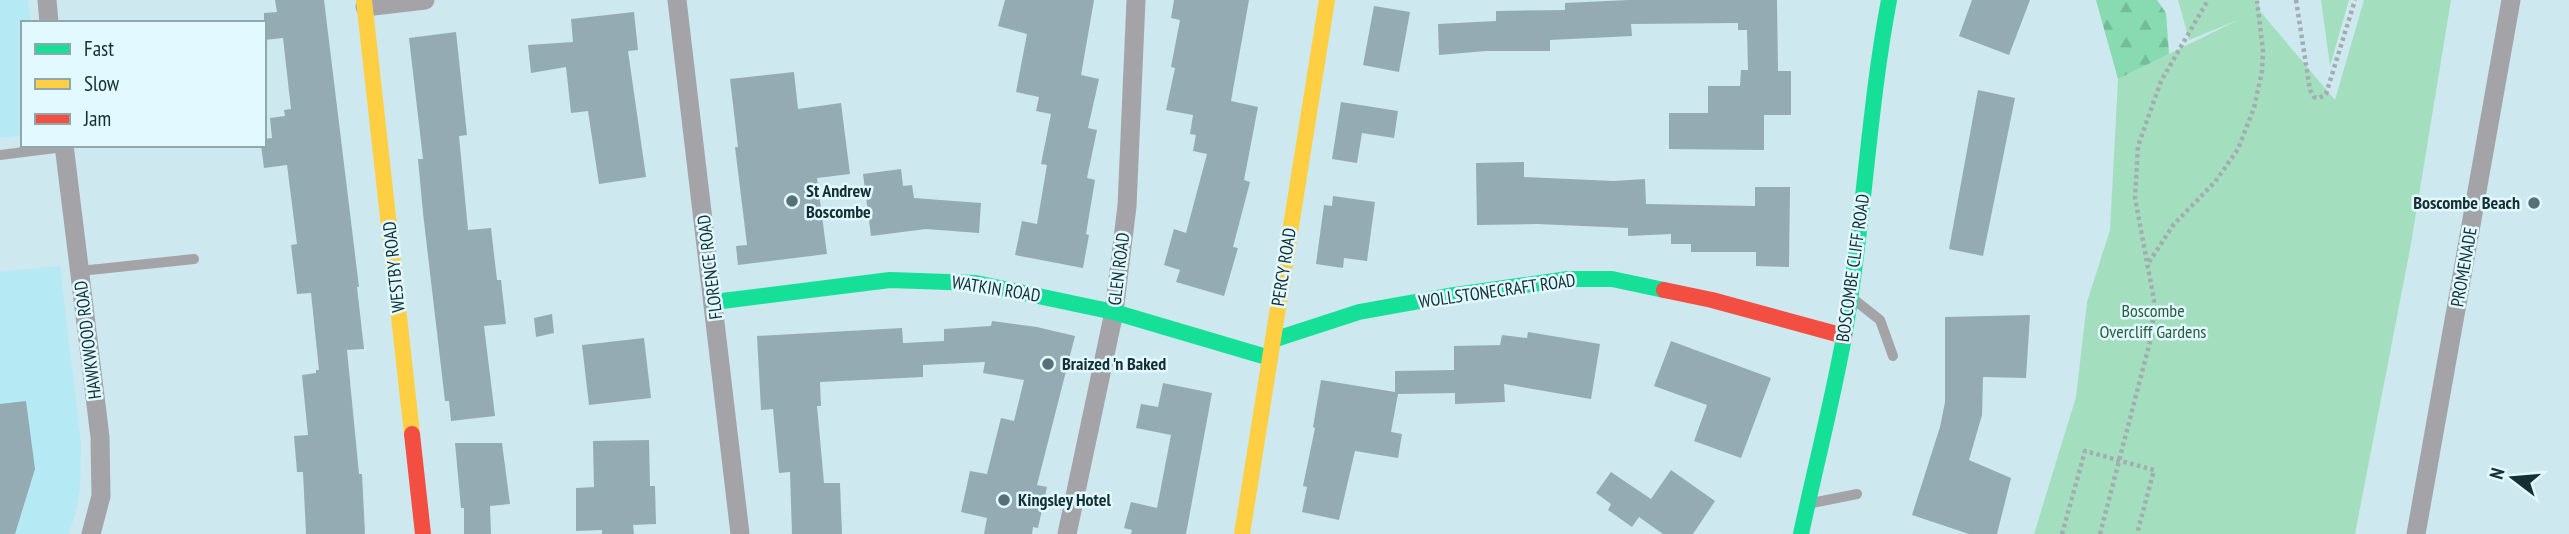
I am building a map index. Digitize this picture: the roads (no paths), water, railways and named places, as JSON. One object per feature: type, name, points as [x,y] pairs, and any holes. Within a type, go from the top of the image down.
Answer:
[{"type":"street","points":[[47,0],[49,21]]},
{"type":"street","points":[[365,3],[425,0]]},
{"type":"street","name":"FLORENCE ROAD","points":[[677,0],[740,534]]},
{"type":"street","name":"GLEN ROAD","points":[[1067,534],[1114,312],[1127,206],[1136,0]]},
{"type":"street","name":"PERCY ROAD","points":[[1242,534],[1326,0]]},
{"type":"street","name":"BOSCOMBE CLIFF ROAD","points":[[1801,534],[1844,336],[1868,158],[1877,64],[1889,0]]},
{"type":"street","name":"PROMENADE","points":[[2416,534],[2511,0]]},
{"type":"street","name":"WESTBY ROAD","points":[[365,3],[423,534]]},
{"type":"street","name":"HAWKWOOD ROAD","points":[[64,147],[100,437],[100,496],[91,534]]},
{"type":"street","name":"WATKIN ROAD","points":[[714,302],[890,279],[933,280],[1010,289],[1114,312],[1270,358]]},
{"type":"street","name":"WOLLSTONECRAFT ROAD","points":[[1273,340],[1359,312],[1568,279],[1612,279],[1712,300],[1844,336]]},
{"type":"lane","points":[[0,155],[57,147]]},
{"type":"lane","points":[[80,271],[194,259]]},
{"type":"lane","points":[[1850,296],[1880,320],[1893,356]]},
{"type":"lane","points":[[1808,504],[1857,494]]},
{"type":"place","name":"St Andrew Boscombe","points":[[792,201]]},
{"type":"place","name":"Boscombe Beach","points":[[2534,203]]},
{"type":"place","name":"Braized 'n Baked","points":[[1048,364]]},
{"type":"place","name":"Kingsley Hotel","points":[[1004,500]]},
{"type":"park label","name":"Boscombe Overcliff Gardens","points":[[2153,321]]}]
